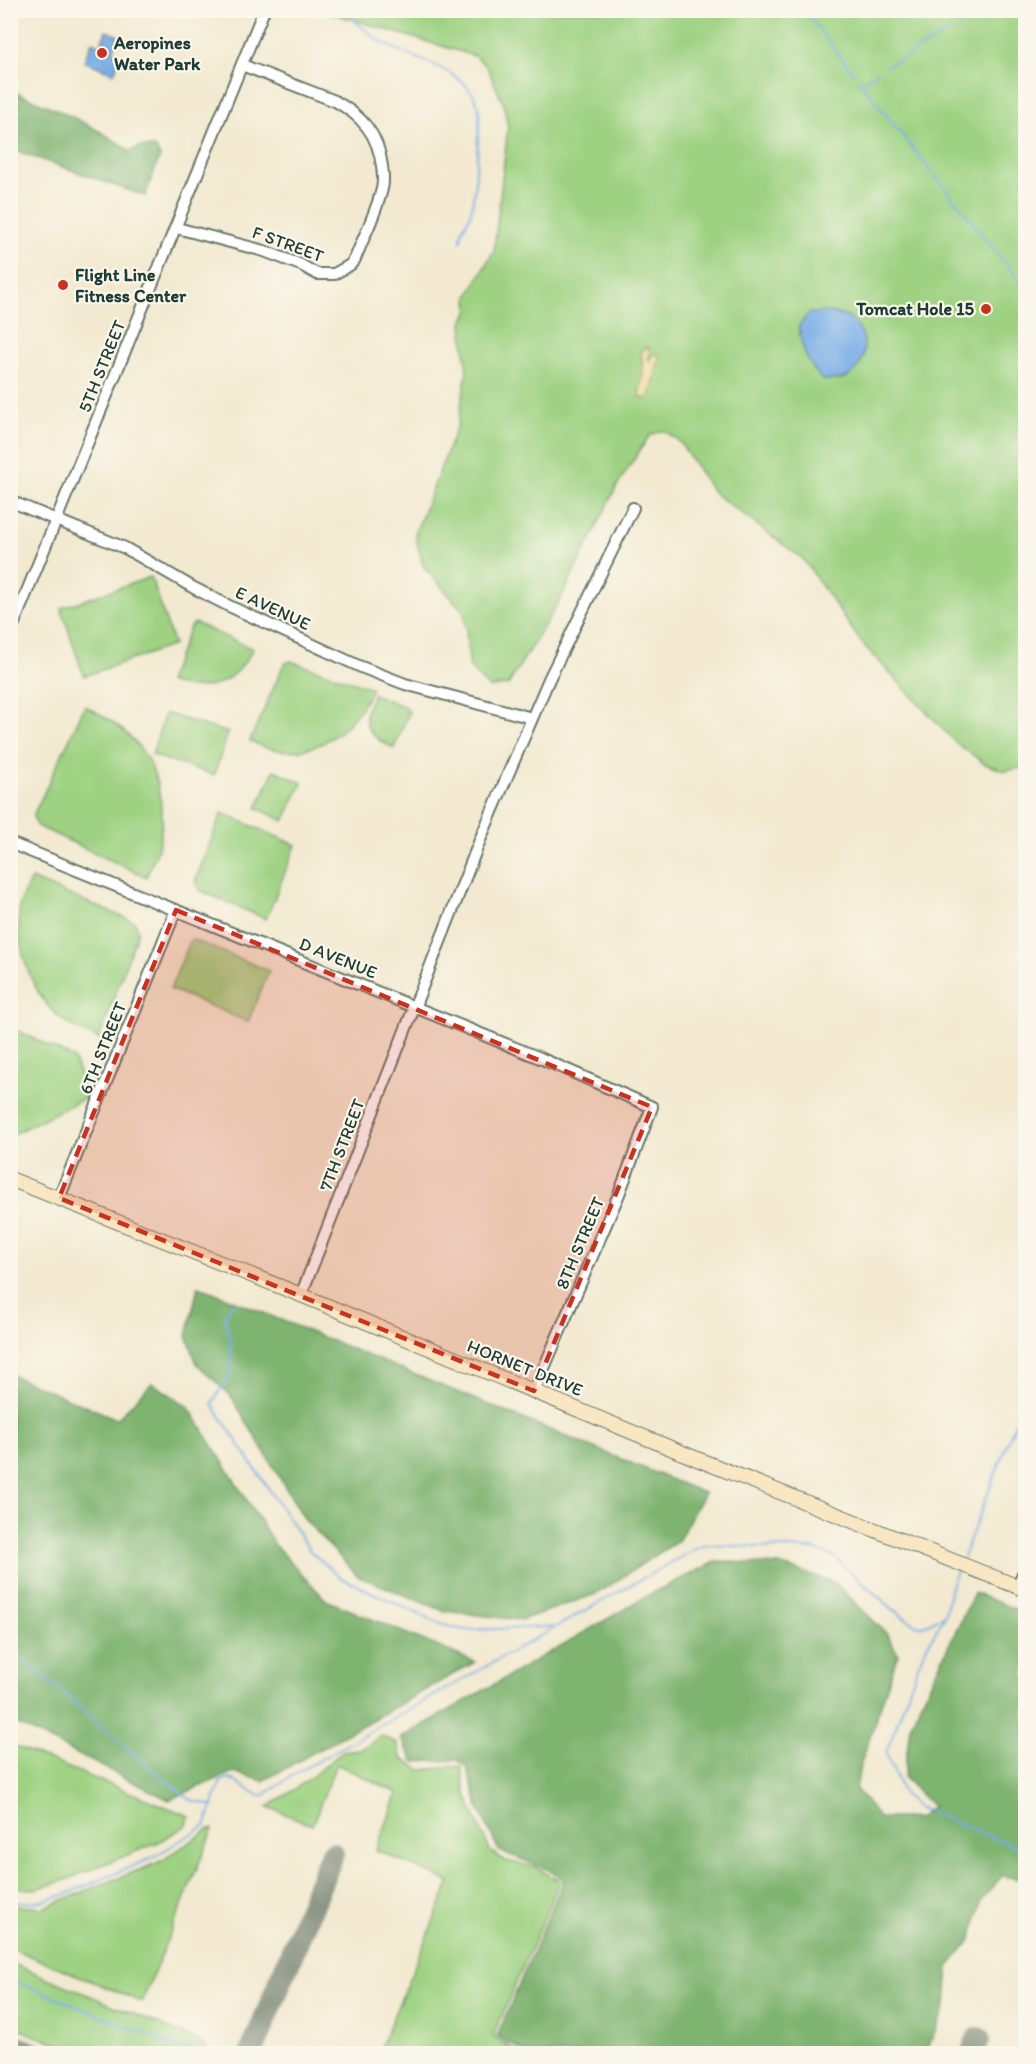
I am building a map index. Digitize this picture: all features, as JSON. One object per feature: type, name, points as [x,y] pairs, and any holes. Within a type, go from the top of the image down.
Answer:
[{"type":"main road","name":"HORNET DRIVE","points":[[10,1179],[1021,1588]]},
{"type":"street","name":"5TH STREET","points":[[10,633],[264,10]]},
{"type":"street","name":"F STREET","points":[[177,228],[258,249],[301,265],[317,274],[334,274],[350,265],[355,259],[382,187],[380,149],[373,136],[348,108],[242,65]]},
{"type":"street","name":"E AVENUE","points":[[10,501],[125,548],[229,606],[361,667],[405,684],[532,718]]},
{"type":"street","name":"7TH STREET","points":[[301,1295],[482,835],[549,679],[633,508]]},
{"type":"street","name":"D AVENUE","points":[[10,843],[540,1058],[652,1107]]},
{"type":"street","name":"6TH STREET","points":[[59,1198],[176,910]]},
{"type":"street","name":"8TH STREET","points":[[534,1391],[619,1194],[652,1107]]},
{"type":"street","points":[[1021,1588],[1026,1567]]},
{"type":"highlighted area","points":[[176,910],[652,1107],[534,1391],[59,1198]]},
{"type":"green space","points":[[324,11],[1025,11],[1025,767],[1005,771],[985,764],[955,742],[861,642],[803,559],[714,493],[679,441],[663,430],[649,436],[618,484],[560,600],[508,685],[489,688],[470,668],[464,612],[423,566],[415,534],[458,424],[467,371],[462,324],[469,310],[468,297],[494,250],[508,127],[504,105],[487,67],[475,56]]},
{"type":"green space","points":[[10,87],[14,92],[88,125],[130,151],[140,147],[155,147],[160,156],[145,196],[11,149]]},
{"type":"green space","points":[[151,577],[174,645],[84,676],[61,608]]},
{"type":"green space","points":[[195,623],[253,649],[237,671],[218,684],[195,687],[168,682],[190,627]]},
{"type":"green space","points":[[290,661],[372,688],[355,715],[333,737],[305,749],[289,751],[261,746],[250,741],[284,664]]},
{"type":"green space","points":[[373,694],[406,707],[409,712],[394,748],[378,739],[367,725],[366,713]]},
{"type":"green space","points":[[85,706],[124,731],[143,752],[154,774],[162,813],[162,826],[157,851],[146,877],[37,826],[33,816]]},
{"type":"green space","points":[[165,713],[228,733],[214,775],[152,755]]},
{"type":"green space","points":[[274,770],[302,783],[284,821],[257,808]]},
{"type":"green space","points":[[222,813],[296,845],[266,919],[199,890],[195,881]]},
{"type":"green space","points":[[31,879],[135,922],[138,931],[99,1039],[74,1027],[54,1013],[35,986],[28,970],[23,953],[19,920],[21,902]]},
{"type":"green space","points":[[191,939],[269,971],[248,1022],[170,989]]},
{"type":"green space","points":[[10,1027],[73,1058],[89,1096],[11,1135]]},
{"type":"green space","points":[[198,1286],[704,1493],[678,1541],[596,1594],[521,1620],[444,1611],[358,1576],[305,1520],[231,1396],[197,1364],[187,1336]]},
{"type":"green space","points":[[11,1375],[117,1419],[152,1383],[188,1406],[275,1545],[326,1600],[475,1662],[263,1781],[233,1772],[169,1800],[11,1721]]},
{"type":"green space","points":[[717,1561],[779,1565],[834,1582],[886,1633],[898,1654],[860,1766],[856,1789],[879,1818],[919,1818],[933,1806],[904,1778],[910,1726],[974,1593],[1025,1613],[1025,1880],[1002,1876],[982,1900],[971,1940],[949,1966],[946,2005],[926,2053],[528,2054],[497,2036],[564,1880],[549,1870],[499,1851],[479,1809],[467,1767],[457,1760],[414,1762],[401,1738],[654,1592]]},
{"type":"green space","points":[[381,1736],[397,1743],[402,1759],[421,1770],[461,1766],[466,1795],[490,1851],[506,1861],[535,1867],[560,1881],[493,2036],[519,2053],[378,2053],[450,1882],[376,1850],[398,1793],[336,1764],[312,1825],[268,1807],[309,1779],[342,1752],[360,1750]]},
{"type":"green space","points":[[11,1745],[189,1816],[187,1825],[157,1843],[65,1880],[36,1889],[11,1888]]},
{"type":"green space","points":[[209,1829],[213,1829],[142,2002],[11,1948],[11,1905],[42,1908],[160,1862]]},
{"type":"green space","points":[[11,1963],[199,2041],[209,2053],[79,2053],[11,2026]]},
{"type":"sand","points":[[645,347],[650,349],[649,360],[654,353],[658,354],[659,358],[651,394],[646,399],[641,398],[639,392],[643,374],[641,351]]},
{"type":"water","name":"Aeropines Water Park","points":[[106,31],[119,36],[113,51],[121,55],[114,73],[84,61],[92,42],[100,46]]},
{"type":"water","points":[[831,312],[847,317],[856,324],[863,338],[863,354],[861,362],[847,377],[822,380],[806,355],[801,342],[799,326],[809,313]]},
{"type":"waterway","points":[[804,10],[854,74]]},
{"type":"waterway","points":[[960,25],[985,10]]},
{"type":"waterway","points":[[352,18],[385,44],[454,76],[474,96],[479,110],[476,175],[471,211],[462,231],[461,241]]},
{"type":"waterway","points":[[886,67],[952,30]]},
{"type":"waterway","points":[[860,83],[878,72]]},
{"type":"waterway","points":[[858,80],[1026,289]]},
{"type":"waterway","points":[[233,1302],[225,1317],[231,1344],[232,1370],[212,1404],[311,1552],[341,1578],[443,1625],[465,1630],[553,1627]]},
{"type":"waterway","points":[[963,1557],[1026,1396]]},
{"type":"waterway","points":[[10,1901],[42,1901],[66,1894],[150,1859],[205,1826],[221,1781],[229,1778],[260,1796],[264,1795],[298,1772],[695,1549],[707,1545],[812,1549],[833,1556],[890,1607],[913,1623],[920,1626],[926,1625],[945,1615]]},
{"type":"waterway","points":[[957,1571],[951,1586],[945,1615],[922,1655],[886,1753],[904,1795],[918,1807],[1026,1851]]},
{"type":"waterway","points":[[10,1648],[191,1800],[214,1806]]},
{"type":"waterway","points":[[10,1979],[194,2054]]},
{"type":"taxiway","points":[[251,2054],[332,1854]]},
{"type":"taxiway","points":[[972,2054],[978,2039]]},
{"type":"taxiway","points":[[10,2044],[33,2054]]},
{"type":"place","name":"Aeropines Water Park","points":[[102,53]]},
{"type":"place","name":"Flight Line Fitness Center","points":[[63,285]]},
{"type":"place","name":"Tomcat Hole 15","points":[[986,309]]}]
